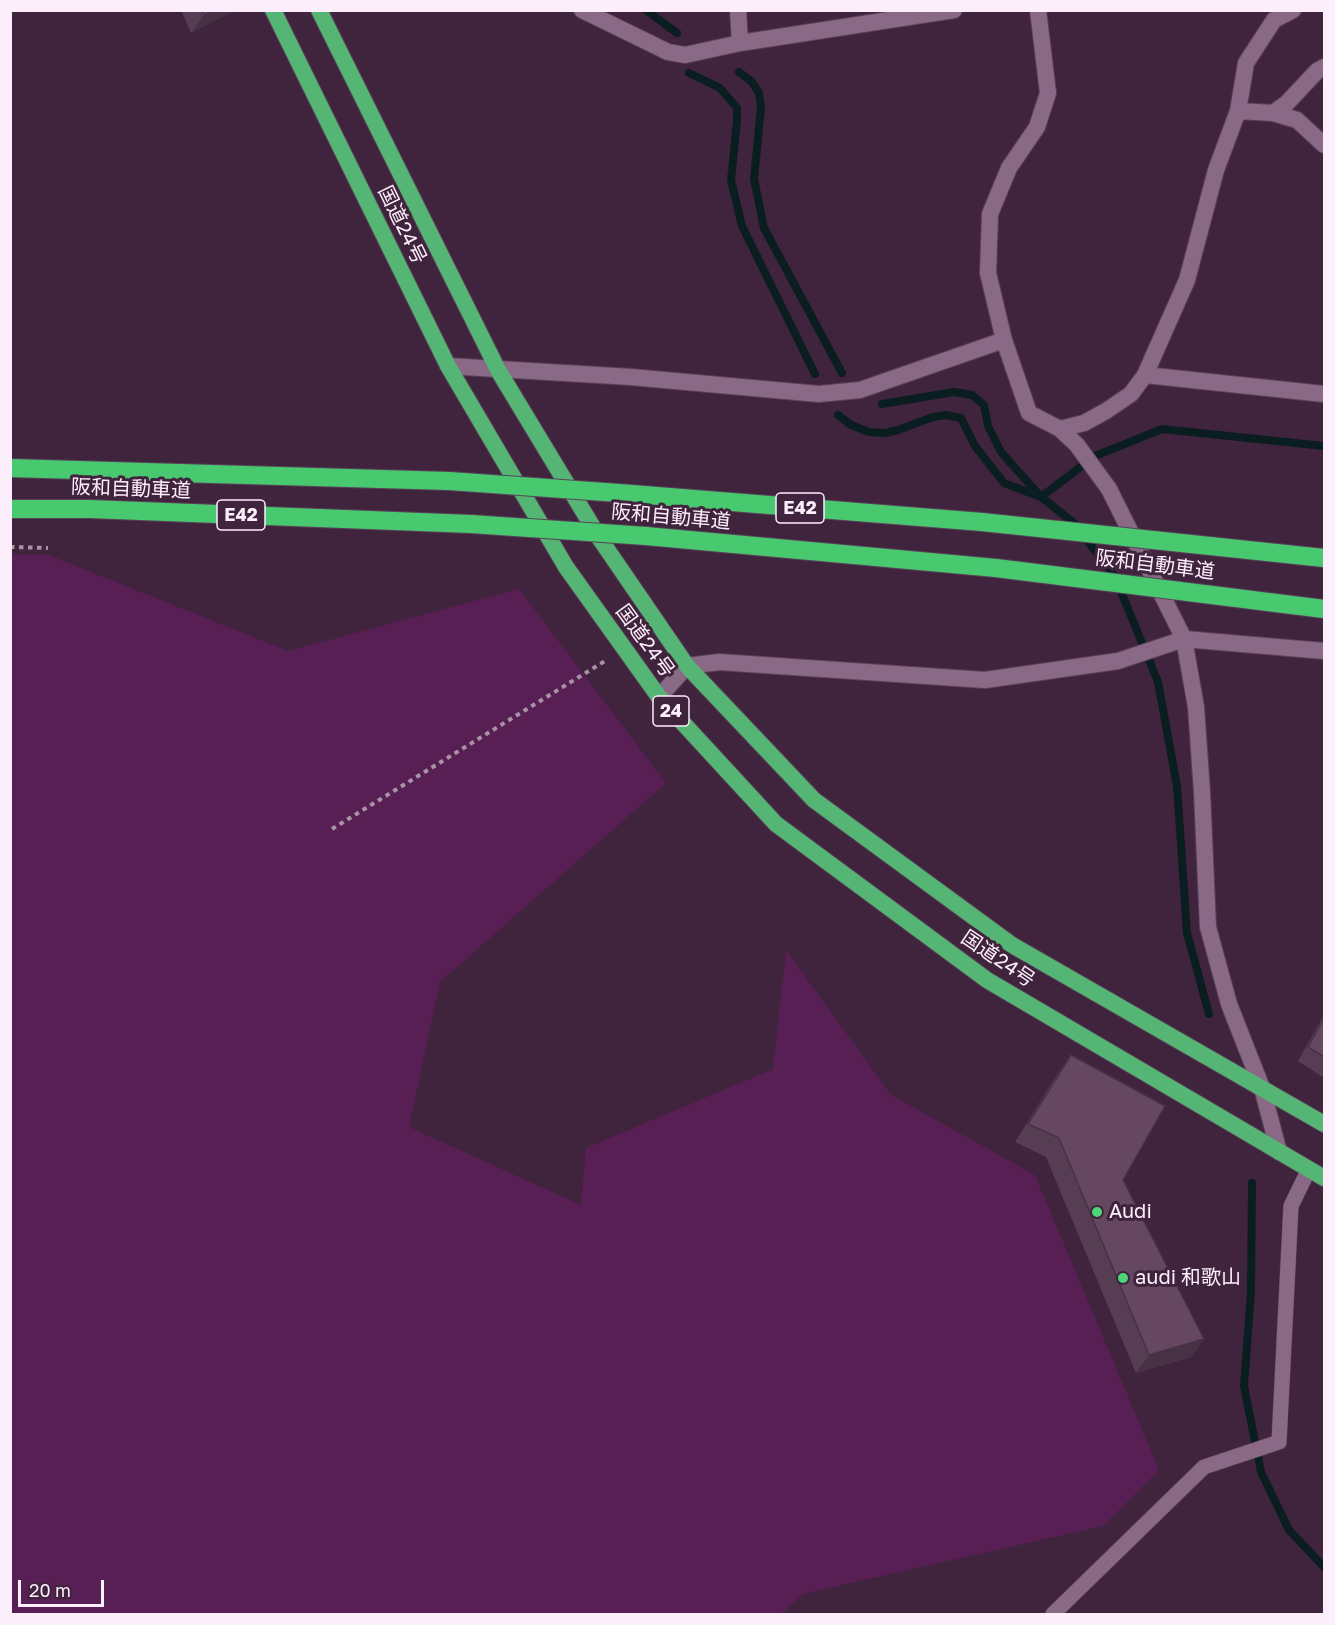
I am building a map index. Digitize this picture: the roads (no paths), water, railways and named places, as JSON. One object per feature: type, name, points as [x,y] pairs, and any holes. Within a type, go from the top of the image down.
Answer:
[{"type":"highway","name":"国道24号","points":[[273,10],[448,366],[566,567],[658,697],[776,824],[987,980],[1324,1178]]},
{"type":"highway","name":"国道24号","points":[[319,10],[498,370],[600,539],[687,666],[814,800],[1012,945],[1324,1124]]},
{"type":"highway","name":"阪和自動車道","points":[[10,468],[448,481],[982,522],[1324,558]]},
{"type":"highway","name":"阪和自動車道","points":[[10,509],[90,509],[471,524],[646,536],[996,568],[1324,609]]},
{"type":"street","points":[[582,10],[668,52],[685,55],[740,43],[954,10]]},
{"type":"street","points":[[738,10],[740,43]]},
{"type":"street","points":[[1038,10],[1048,93],[1037,127],[1009,168],[990,214],[988,273],[1004,340],[1029,413],[1060,429],[1077,445],[1109,489],[1184,639],[1197,718],[1208,927],[1229,1004],[1262,1088],[1279,1152]]},
{"type":"street","points":[[1060,429],[1084,423],[1106,411],[1131,394],[1145,375],[1187,280],[1216,170],[1238,111],[1246,63],[1274,20],[1293,10]]},
{"type":"street","points":[[1273,113],[1287,103],[1317,71],[1324,67]]},
{"type":"street","points":[[1238,111],[1273,113],[1297,120],[1324,145]]},
{"type":"street","points":[[448,366],[631,377],[819,394],[860,390],[1004,340]]},
{"type":"street","points":[[1145,375],[1324,394]]},
{"type":"street","points":[[658,697],[687,666],[719,662],[985,680],[1118,661],[1184,639],[1324,651]]},
{"type":"lane","points":[[1053,1614],[1204,1467],[1279,1442],[1291,1206],[1309,1169]]},
{"type":"waterway","points":[[646,10],[677,33]]},
{"type":"waterway","points":[[739,72],[752,82],[759,93],[761,107],[754,179],[764,228],[842,373]]},
{"type":"waterway","points":[[689,73],[720,88],[737,108],[731,180],[742,226],[815,374]]},
{"type":"waterway","points":[[882,404],[954,392],[972,395],[984,405],[988,426],[1001,452],[1041,497],[1074,523],[1115,577],[1158,682],[1177,786],[1187,933],[1209,1014]]},
{"type":"waterway","points":[[838,415],[851,425],[869,432],[885,433],[933,417],[946,415],[961,418],[975,446],[1004,483],[1038,496]]},
{"type":"waterway","points":[[1041,497],[1095,456],[1162,429],[1324,446]]},
{"type":"waterway","points":[[1252,1183],[1251,1292],[1244,1386],[1261,1472],[1289,1530],[1324,1567]]},
{"type":"place","name":"Audi","points":[[1097,1212]]},
{"type":"place","name":"audi 和歌山","points":[[1123,1278]]}]
